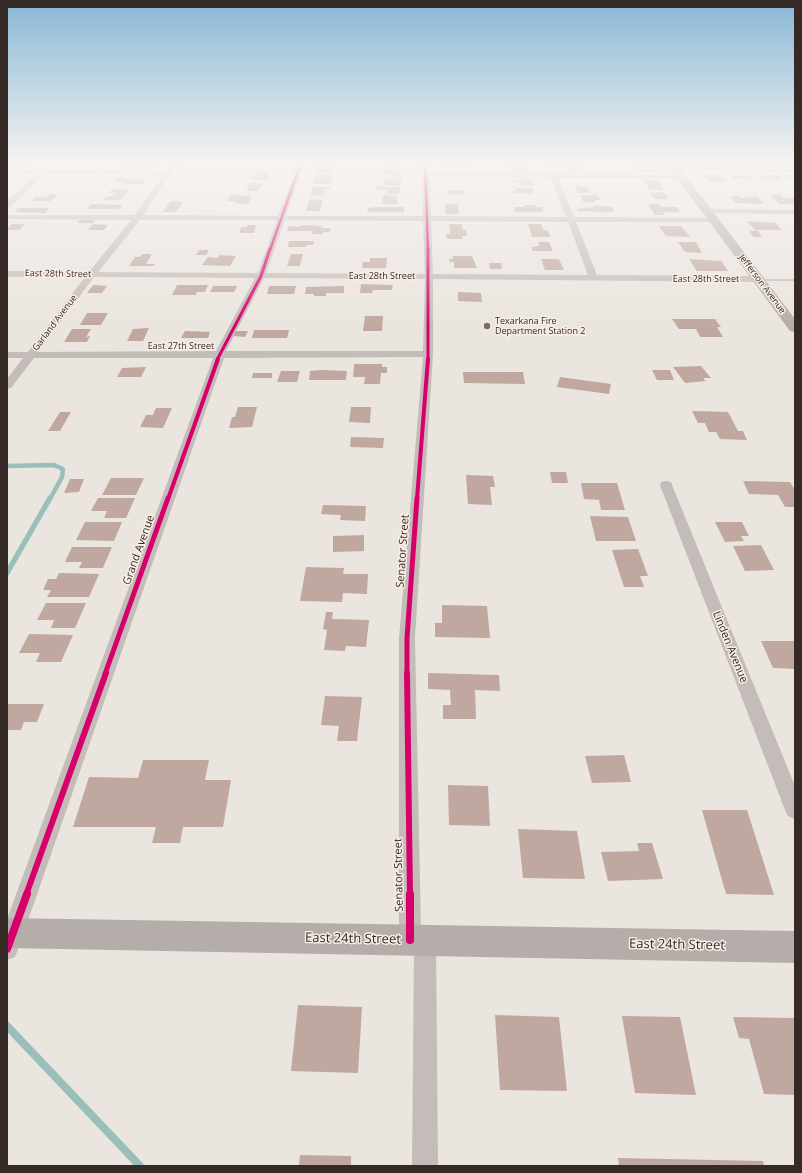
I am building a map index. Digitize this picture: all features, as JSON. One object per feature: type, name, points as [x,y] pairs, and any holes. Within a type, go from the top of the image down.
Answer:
[{"type":"main road","name":"Jefferson Avenue","points":[[711,218],[795,328]]},
{"type":"main road","name":"East 24th Street","points":[[9,938],[418,940],[795,947]]},
{"type":"street","points":[[103,218],[571,220],[650,218]]},
{"type":"street","name":"Garland Avenue","points":[[7,386],[91,275],[137,218]]},
{"type":"street","name":"Grand Avenue","points":[[9,938],[220,354],[260,276],[281,218]]},
{"type":"street","name":"Senator Street","points":[[425,1166],[407,638],[428,354],[429,277],[427,219]]},
{"type":"street","points":[[571,220],[594,279]]},
{"type":"street","name":"East 28th Street","points":[[7,274],[758,279]]},
{"type":"street","name":"East 27th Street","points":[[7,355],[428,354]]},
{"type":"street","name":"Linden Avenue","points":[[666,485],[795,810]]},
{"type":"lane","points":[[758,279],[795,280]]},
{"type":"building","points":[[80,220],[95,220],[93,223],[77,223]]},
{"type":"building","points":[[747,221],[775,223],[782,230],[755,230]]},
{"type":"building","points":[[11,224],[25,224],[19,230],[7,230]]},
{"type":"building","points":[[93,224],[108,225],[104,230],[88,230]]},
{"type":"building","points":[[449,224],[462,224],[463,230],[466,230],[467,236],[462,236],[463,239],[447,239],[446,234],[450,234]]},
{"type":"building","points":[[528,224],[541,224],[544,230],[547,230],[551,237],[532,237]]},
{"type":"building","points":[[247,225],[256,225],[254,233],[239,233],[241,227],[247,227]]},
{"type":"building","points":[[300,225],[331,228],[329,232],[323,232],[323,234],[312,234],[313,231],[287,231],[289,226],[299,227]]},
{"type":"building","points":[[659,226],[681,226],[690,237],[666,236]]},
{"type":"building","points":[[749,231],[758,231],[762,237],[753,237]]},
{"type":"building","points":[[289,241],[314,241],[313,245],[306,245],[306,247],[288,247]]},
{"type":"building","points":[[538,242],[549,242],[553,251],[533,251],[531,247],[539,246]]},
{"type":"building","points":[[678,242],[696,242],[702,253],[685,252]]},
{"type":"building","points":[[199,250],[209,250],[206,255],[196,255]]},
{"type":"building","points":[[142,254],[152,254],[146,264],[155,264],[153,266],[129,266],[135,257],[140,257]]},
{"type":"building","points":[[291,254],[303,254],[300,266],[287,266]]},
{"type":"building","points":[[219,255],[236,256],[230,266],[202,265],[208,257],[218,258]]},
{"type":"building","points":[[453,256],[472,256],[477,268],[454,268],[454,262],[450,262],[449,259],[453,259]]},
{"type":"building","points":[[370,258],[387,258],[386,268],[362,268],[363,262],[370,262]]},
{"type":"building","points":[[541,259],[559,259],[564,270],[545,270]]},
{"type":"building","points":[[689,259],[721,261],[728,271],[697,271]]},
{"type":"building","points":[[489,263],[501,263],[502,269],[490,269]]},
{"type":"building","points":[[361,284],[393,285],[392,290],[373,290],[372,293],[360,293]]},
{"type":"building","points":[[93,285],[107,286],[102,293],[87,293]]},
{"type":"building","points":[[177,285],[208,285],[205,292],[197,292],[196,295],[172,295]]},
{"type":"building","points":[[213,286],[237,286],[234,292],[210,292]]},
{"type":"building","points":[[269,286],[296,286],[294,294],[267,294]]},
{"type":"building","points":[[344,286],[344,293],[326,293],[326,296],[305,294],[306,287]]},
{"type":"building","points":[[458,292],[481,293],[482,302],[458,301]]},
{"type":"building","points":[[87,313],[108,313],[101,325],[80,325]]},
{"type":"building","points":[[365,316],[383,316],[382,331],[363,331]]},
{"type":"building","points":[[672,319],[715,319],[721,327],[717,327],[723,337],[700,337],[696,329],[679,329]]},
{"type":"building","points":[[149,328],[143,341],[127,341],[133,329]]},
{"type":"building","points":[[72,329],[91,329],[86,337],[90,336],[87,342],[64,342]]},
{"type":"building","points":[[254,330],[289,330],[287,338],[252,338]]},
{"type":"building","points":[[185,331],[210,332],[208,338],[181,338]]},
{"type":"building","points":[[236,331],[248,331],[245,337],[232,336]]},
{"type":"building","points":[[354,364],[382,364],[382,367],[387,367],[387,373],[381,373],[380,384],[364,384],[365,377],[353,377]]},
{"type":"building","points":[[701,366],[711,378],[703,378],[706,381],[685,383],[673,367]]},
{"type":"building","points":[[146,367],[141,377],[117,377],[122,368]]},
{"type":"building","points":[[652,370],[670,370],[674,380],[657,380]]},
{"type":"building","points":[[281,371],[300,371],[297,382],[277,382]]},
{"type":"building","points":[[310,371],[347,371],[346,380],[309,380]]},
{"type":"building","points":[[463,372],[523,372],[525,384],[464,383]]},
{"type":"building","points":[[253,373],[272,373],[272,378],[252,378]]},
{"type":"building","points":[[560,377],[611,384],[609,394],[557,387]]},
{"type":"building","points":[[238,407],[257,407],[252,427],[229,428],[232,417],[235,417]]},
{"type":"building","points":[[351,407],[371,407],[370,423],[349,422]]},
{"type":"building","points":[[156,408],[172,408],[163,428],[140,427],[146,415],[153,415]]},
{"type":"building","points":[[692,411],[728,412],[738,431],[743,431],[747,440],[720,439],[716,432],[709,432],[705,423],[698,423]]},
{"type":"building","points":[[60,412],[71,412],[60,431],[48,431]]},
{"type":"building","points":[[351,437],[384,438],[383,448],[350,447]]},
{"type":"building","points":[[550,472],[566,472],[568,483],[552,483]]},
{"type":"building","points":[[466,475],[493,476],[495,487],[490,487],[492,505],[468,504]]},
{"type":"building","points":[[111,478],[144,478],[136,495],[102,495]]},
{"type":"building","points":[[70,479],[84,479],[79,492],[64,493]]},
{"type":"building","points":[[743,481],[790,482],[795,490],[795,507],[785,507],[778,495],[749,494]]},
{"type":"building","points":[[581,483],[617,483],[625,510],[601,510],[599,500],[584,499]]},
{"type":"building","points":[[98,498],[135,498],[126,518],[104,518],[107,511],[91,511]]},
{"type":"building","points":[[323,505],[366,506],[365,521],[340,520],[341,515],[321,514]]},
{"type":"building","points":[[590,516],[628,517],[636,541],[596,541]]},
{"type":"building","points":[[85,522],[122,522],[114,541],[76,540]]},
{"type":"building","points":[[715,522],[742,522],[749,536],[741,536],[744,541],[725,542]]},
{"type":"building","points":[[364,535],[364,551],[333,552],[333,536]]},
{"type":"building","points":[[761,545],[774,570],[745,571],[733,546]]},
{"type":"building","points":[[72,547],[112,547],[103,568],[79,568],[82,562],[65,562]]},
{"type":"building","points":[[638,549],[648,576],[640,576],[644,587],[624,587],[612,550]]},
{"type":"building","points":[[306,567],[344,568],[343,574],[368,574],[367,594],[343,593],[342,602],[300,601]]},
{"type":"building","points":[[59,573],[99,574],[89,597],[47,597],[51,590],[43,590],[48,579],[56,579]]},
{"type":"building","points":[[46,603],[86,603],[75,628],[51,628],[54,620],[37,620]]},
{"type":"building","points":[[442,605],[487,606],[490,638],[435,637],[435,623],[442,623]]},
{"type":"building","points":[[326,612],[333,612],[332,619],[369,620],[366,647],[346,646],[345,651],[324,650],[327,630],[323,629]]},
{"type":"building","points":[[29,634],[73,635],[61,662],[36,662],[40,653],[19,653]]},
{"type":"building","points":[[761,641],[795,641],[795,669],[773,668]]},
{"type":"building","points":[[428,673],[499,675],[500,691],[475,690],[476,719],[443,719],[443,705],[451,705],[450,690],[428,689]]},
{"type":"building","points":[[325,696],[362,697],[357,741],[337,741],[339,726],[321,725]]},
{"type":"building","points":[[7,704],[44,704],[37,722],[24,722],[21,730],[7,730]]},
{"type":"building","points":[[624,755],[631,782],[592,783],[585,756]]},
{"type":"building","points":[[143,760],[209,760],[205,780],[231,780],[223,827],[183,827],[180,843],[152,843],[156,827],[73,827],[89,777],[138,778]]},
{"type":"building","points":[[448,785],[488,786],[490,826],[449,825]]},
{"type":"building","points":[[702,810],[747,810],[774,895],[726,894]]},
{"type":"building","points":[[518,829],[577,831],[585,879],[523,878]]},
{"type":"building","points":[[637,843],[652,843],[663,879],[608,881],[601,852],[639,851]]},
{"type":"building","points":[[298,1005],[362,1007],[358,1073],[291,1071]]},
{"type":"building","points":[[495,1015],[559,1017],[567,1091],[500,1090]]},
{"type":"building","points":[[622,1016],[680,1017],[696,1095],[635,1093]]},
{"type":"building","points":[[733,1017],[795,1018],[795,1095],[764,1094],[749,1039],[739,1038]]},
{"type":"building","points":[[300,1155],[351,1156],[351,1166],[299,1166]]},
{"type":"building","points":[[618,1158],[763,1161],[764,1166],[619,1166]]},
{"type":"waterway","points":[[7,466],[54,465],[63,469],[62,477],[50,499]]},
{"type":"waterway","points":[[7,573],[50,498]]},
{"type":"waterway","points":[[7,1026],[140,1166]]},
{"type":"cycle path","points":[[7,949],[220,353],[261,276],[282,218]]},
{"type":"cycle path","points":[[410,940],[407,638],[428,354],[429,277],[427,218]]},
{"type":"place","name":"Texarkana Fire Department Station 2","points":[[487,326]]}]
